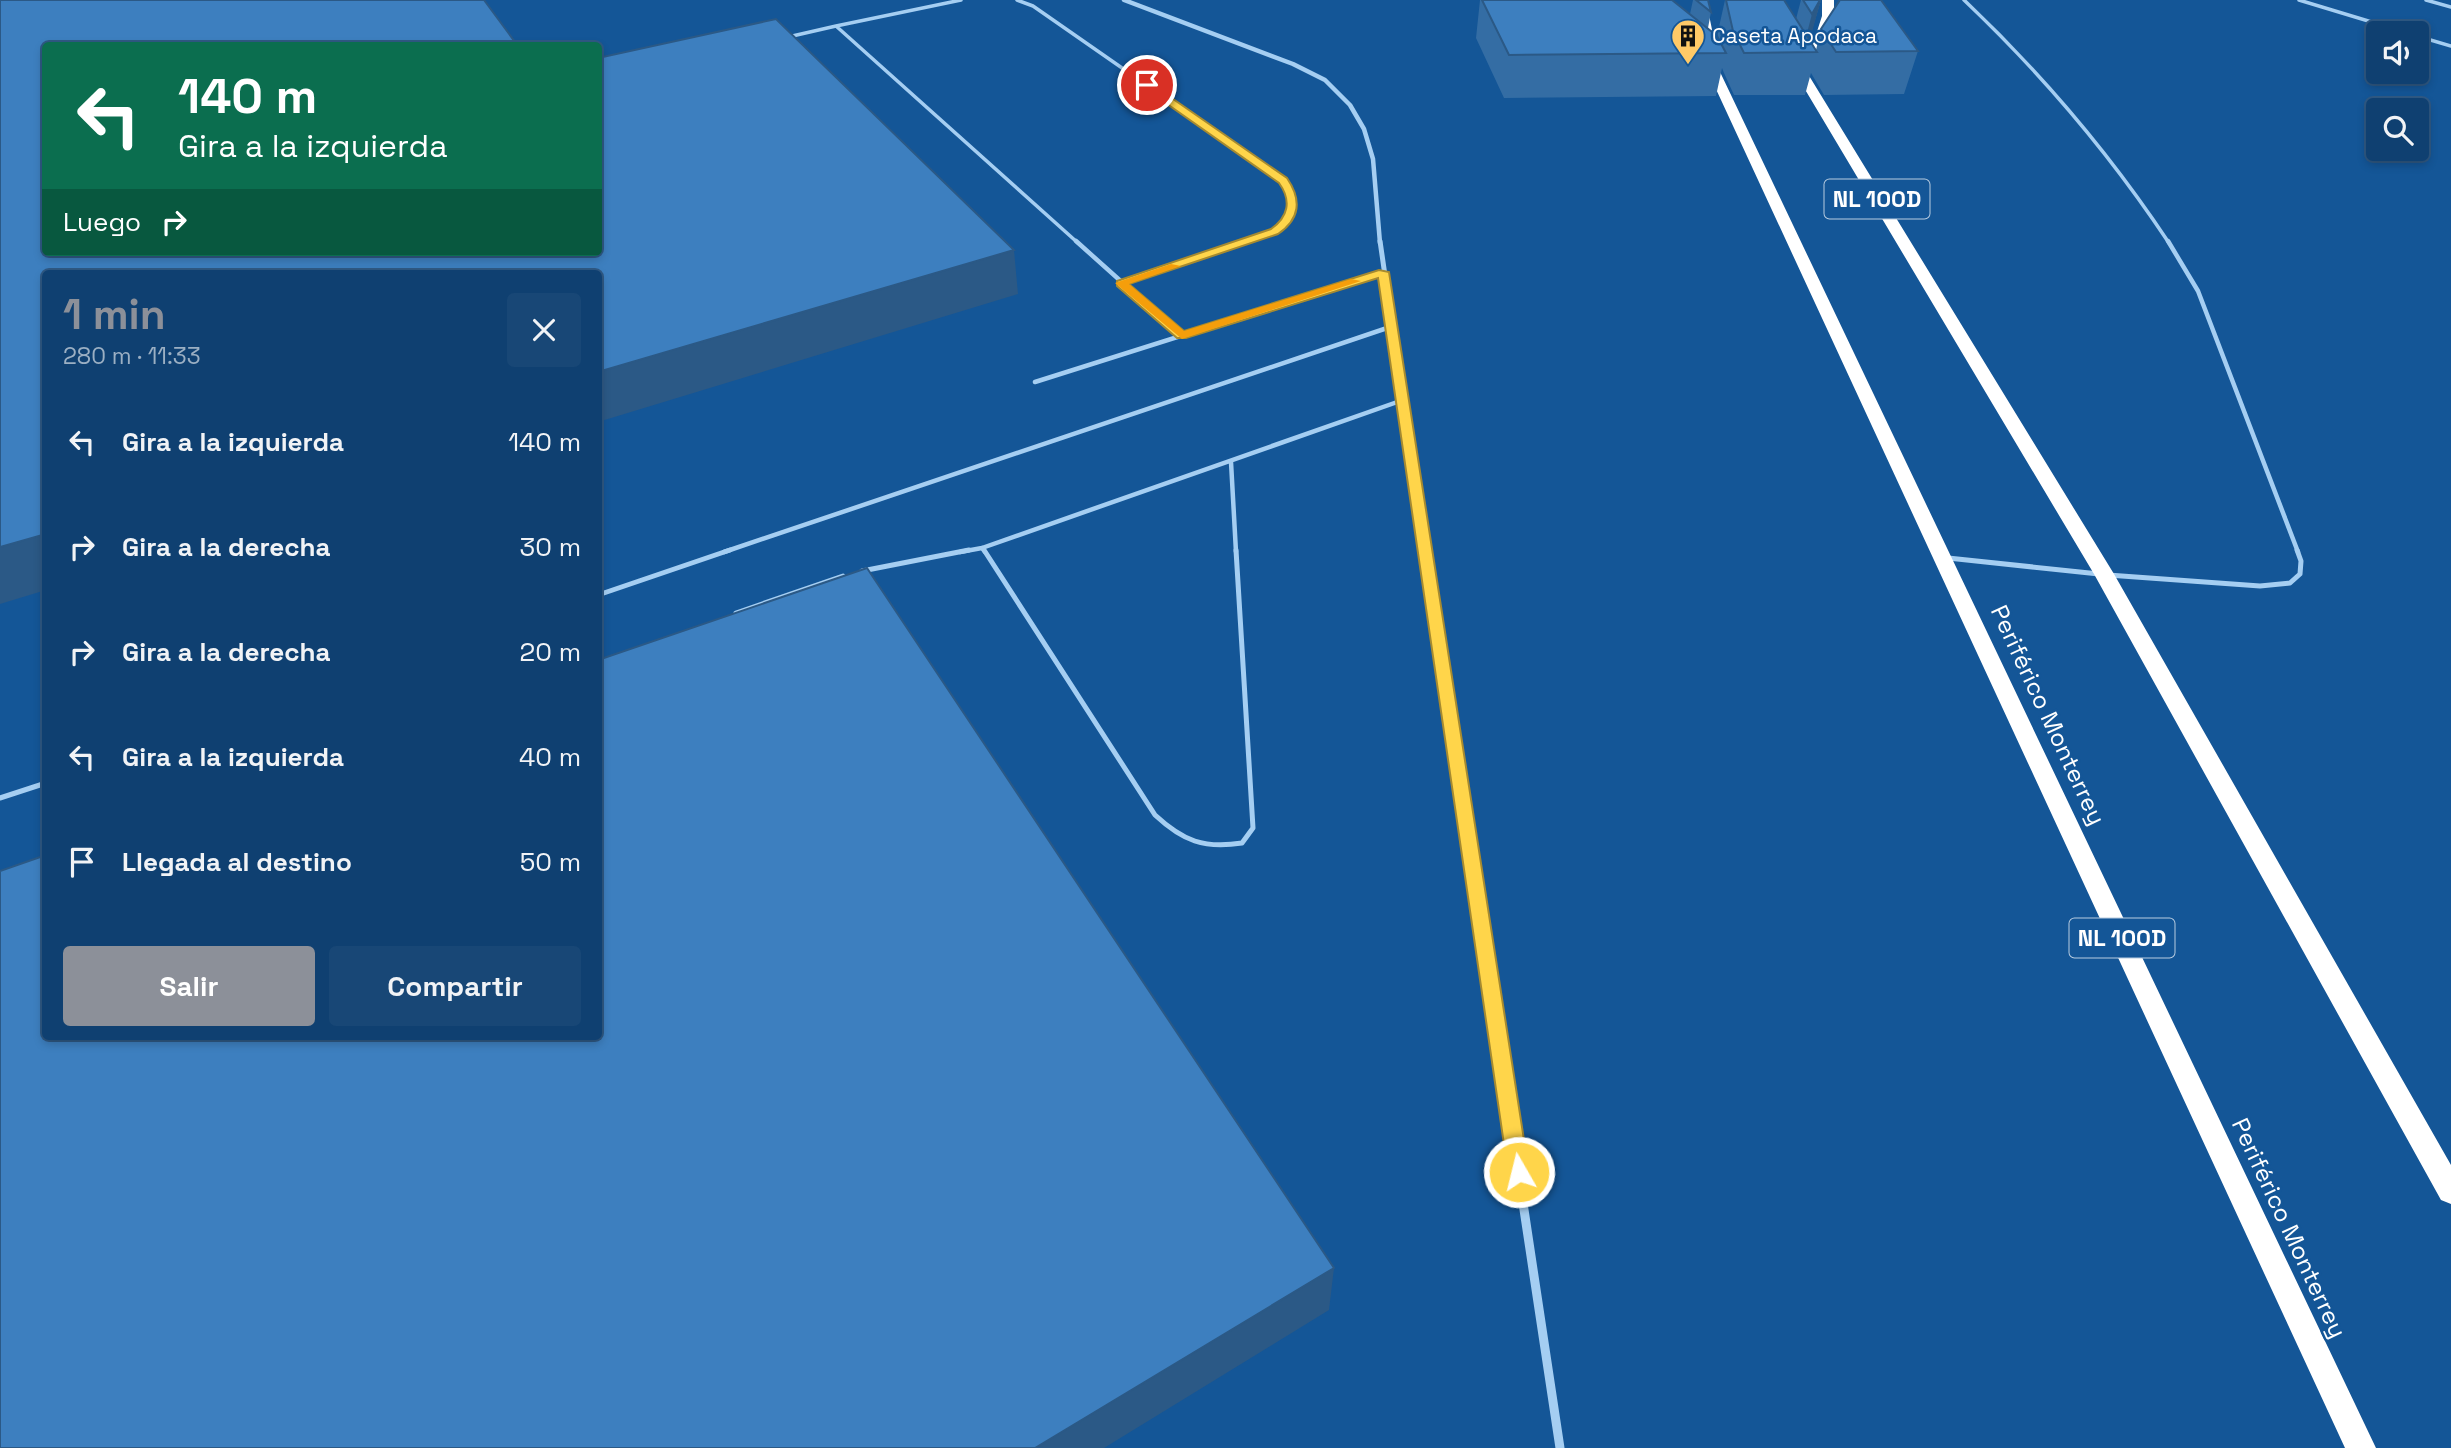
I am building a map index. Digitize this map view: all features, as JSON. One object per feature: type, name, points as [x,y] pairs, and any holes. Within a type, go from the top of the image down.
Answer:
[{"type":"highway","name":"Periférico Monterrey","points":[[1700,0],[1715,74],[2361,1448]]},
{"type":"highway","points":[[1800,71],[1815,51],[1825,31],[1828,0]]},
{"type":"highway","name":"NL 100D","points":[[1786,48],[2104,574],[2451,1191]]},
{"type":"highway","points":[[1695,59],[1715,74]]},
{"type":"street","points":[[1124,0],[1293,64],[1325,80],[1349,105],[1364,129],[1373,159],[1383,272],[1560,1448]]},
{"type":"lane","points":[[784,38],[961,0]]},
{"type":"lane","points":[[1017,0],[1033,6],[1272,172],[1291,191],[1293,206],[1287,223],[1275,232],[1121,283]]},
{"type":"lane","points":[[1943,558],[2260,586],[2290,583],[2300,574],[2301,561],[2198,291],[2181,262],[2131,188],[2059,96],[2027,58],[1965,0]]},
{"type":"lane","points":[[2299,0],[2368,21]]},
{"type":"lane","points":[[2426,0],[2451,7]]},
{"type":"lane","points":[[836,26],[1182,336]]},
{"type":"lane","points":[[2429,40],[2451,46]]},
{"type":"lane","points":[[1035,382],[1383,272]]},
{"type":"lane","points":[[602,595],[1393,326]]},
{"type":"lane","points":[[727,616],[817,583],[885,565],[982,548],[1403,400]]},
{"type":"lane","points":[[982,548],[1155,815],[1181,839],[1214,848],[1242,843],[1253,828],[1231,462]]},
{"type":"lane","points":[[0,798],[42,784]]},
{"type":"building","points":[[0,0],[484,0],[515,42],[42,42],[42,256],[602,256],[602,57],[776,19],[1014,250],[602,371],[602,270],[42,270],[42,535],[0,547]]},
{"type":"building","points":[[1482,0],[1672,0],[1717,36],[1726,53],[1509,55]]},
{"type":"building","points":[[1696,0],[1708,0],[1711,12]]},
{"type":"building","points":[[1726,0],[1784,0],[1817,52],[1744,53],[1733,31]]},
{"type":"building","points":[[1803,0],[1820,0],[1812,14]]},
{"type":"building","points":[[1840,0],[1881,0],[1918,51],[1836,52],[1821,29]]},
{"type":"building","points":[[867,568],[1334,1268],[1035,1448],[0,1448],[0,871],[42,856],[42,1040],[602,1040],[602,659]]},
{"type":"slow traffic","points":[[1175,266],[1121,283],[1182,336],[1355,281]]},
{"type":"place","name":"Caseta Apodaca","points":[[1688,66]]},
{"type":"route","points":[[1147,85],[1283,180],[1291,191],[1293,206],[1287,223],[1275,232],[1121,283],[1182,336],[1383,272],[1519,1172]]}]
